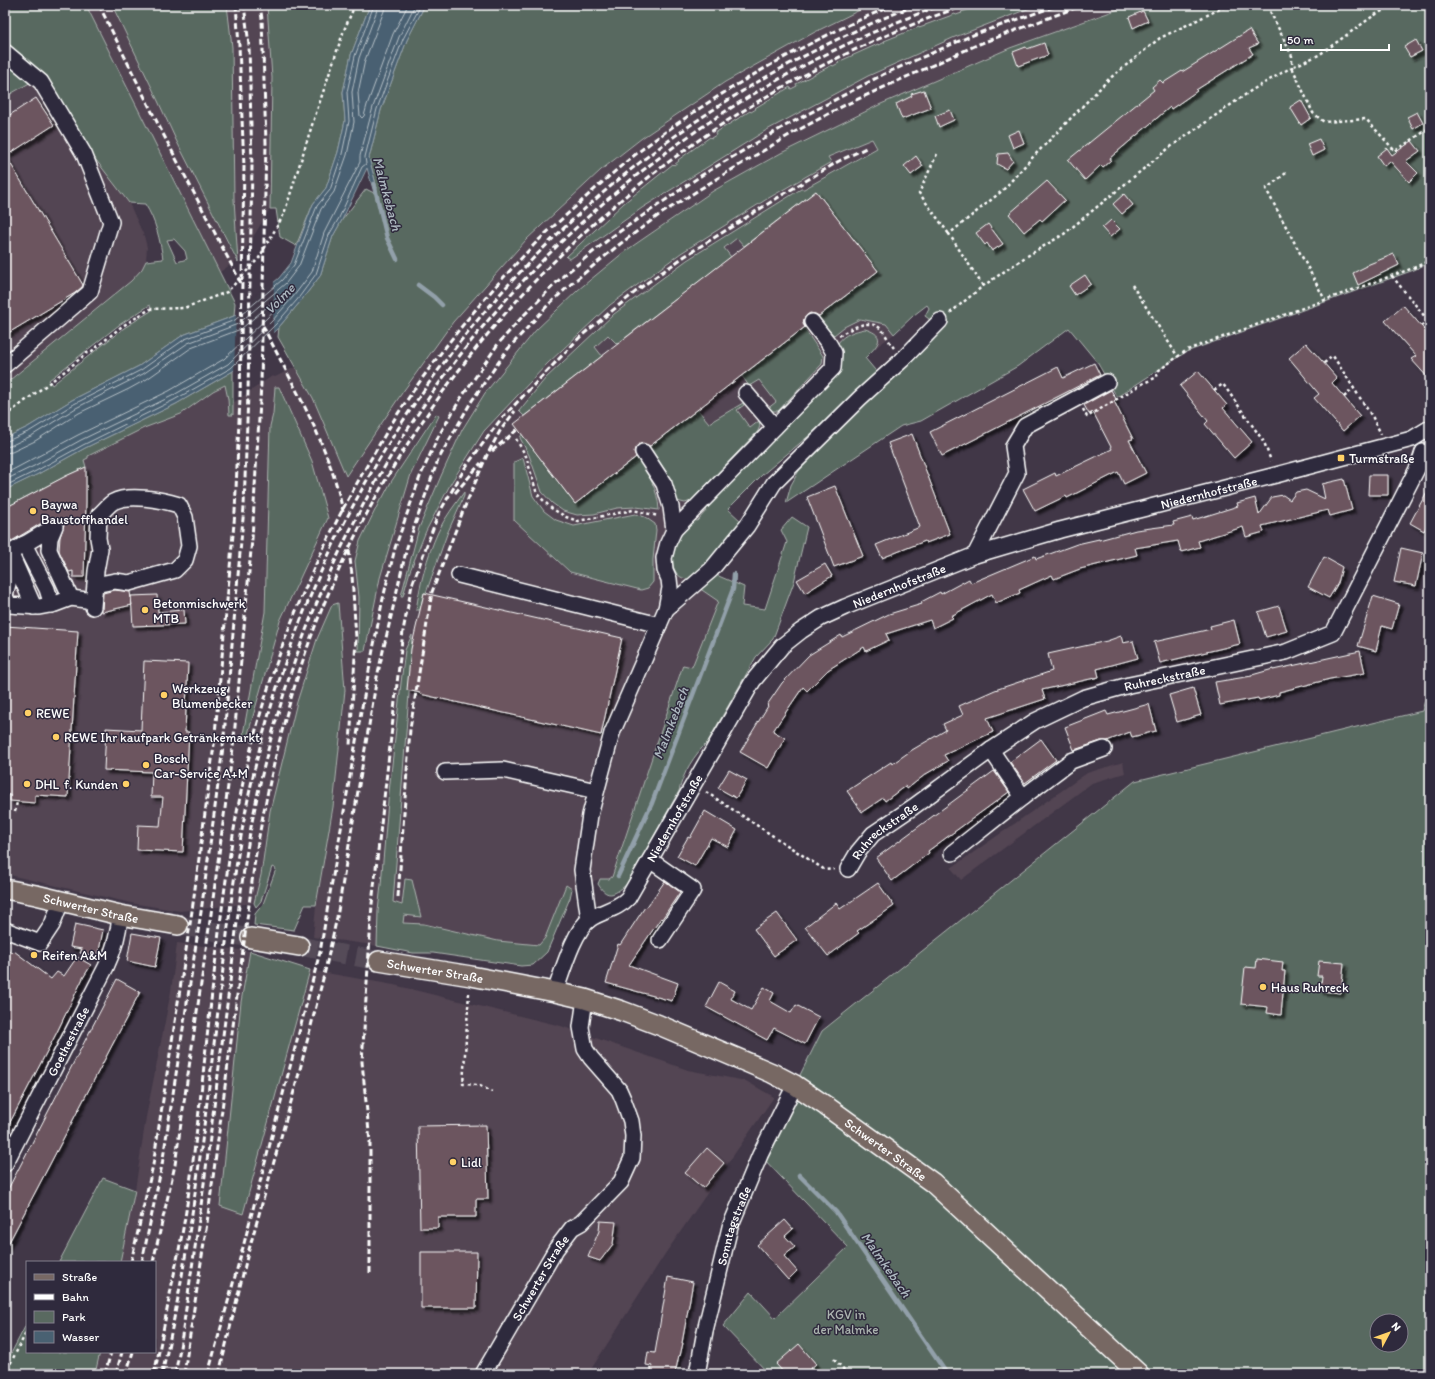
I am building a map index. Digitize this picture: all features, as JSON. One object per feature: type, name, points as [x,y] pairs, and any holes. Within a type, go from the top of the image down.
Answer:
[{"type":"main road","name":"Schwerter Straße","points":[[5,889],[120,915],[178,926]]},
{"type":"main road","points":[[251,938],[298,946]]},
{"type":"main road","name":"Schwerter Straße","points":[[379,961],[555,992],[622,1010],[659,1024],[772,1073],[795,1085],[933,1183],[1139,1374]]},
{"type":"street","points":[[5,52],[41,82],[84,154],[111,222],[90,292],[5,365]]},
{"type":"street","points":[[666,609],[711,570],[747,526],[774,483],[860,398],[902,360],[940,321]]},
{"type":"street","points":[[589,920],[582,870],[590,815],[612,733],[666,609],[670,588],[665,570],[664,558],[668,543],[674,530],[833,368],[834,353],[812,322]]},
{"type":"street","points":[[975,555],[1018,473],[1013,446],[1025,426],[1107,382]]},
{"type":"street","points":[[746,392],[774,427]]},
{"type":"street","name":"Niedernhofstraße","points":[[555,992],[575,939],[580,930],[589,920],[600,913],[623,904],[630,895],[753,681],[782,646],[821,618],[975,555],[1060,530],[1412,439],[1430,428]]},
{"type":"street","points":[[1412,439],[1427,453]]},
{"type":"street","points":[[643,452],[664,484],[671,506],[674,530]]},
{"type":"street","name":"Ruhreckstraße","points":[[848,869],[858,852],[873,834],[913,807],[991,750],[1035,721],[1083,698],[1129,685],[1286,652],[1333,633],[1418,467],[1427,453]]},
{"type":"street","points":[[7,556],[11,572],[5,595],[9,606],[34,607],[83,602],[95,585],[100,549],[98,538],[99,515],[114,502],[133,498],[159,499],[179,505],[185,517],[189,546],[185,560],[175,570],[129,583],[115,581],[95,585]]},
{"type":"street","points":[[7,556],[55,526],[50,538],[49,550],[83,602]]},
{"type":"street","points":[[24,544],[47,589],[52,605]]},
{"type":"street","points":[[7,556],[34,607]]},
{"type":"street","points":[[459,575],[659,625]]},
{"type":"street","points":[[952,852],[1071,761],[1104,749]]},
{"type":"street","points":[[991,750],[1022,797]]},
{"type":"street","points":[[445,772],[503,770],[596,791]]},
{"type":"street","points":[[650,860],[693,890],[660,940]]},
{"type":"street","points":[[5,930],[40,943],[52,925],[61,901]]},
{"type":"street","name":"Goethestraße","points":[[5,1164],[108,963],[119,927],[120,915]]},
{"type":"street","name":"Schwerter Straße","points":[[483,1374],[556,1249],[572,1228],[581,1223],[621,1182],[632,1158],[633,1136],[631,1121],[624,1099],[619,1090],[590,1058],[585,1049],[581,1026],[585,999]]},
{"type":"street","name":"Sonntagstraße","points":[[697,1374],[705,1331],[730,1227],[760,1156],[795,1085]]},
{"type":"path","points":[[5,416],[66,371],[121,327],[150,309],[184,308],[227,292],[259,258],[284,214],[344,30],[355,5]]},
{"type":"path","points":[[949,234],[1002,191],[1109,79],[1160,38],[1228,5]]},
{"type":"path","points":[[1266,5],[1292,56],[1292,67],[1313,113],[1324,122],[1366,119],[1395,151],[1430,128]]},
{"type":"path","points":[[940,321],[984,286],[1024,258],[1064,234],[1169,148],[1252,90],[1292,67],[1319,55],[1392,5]]},
{"type":"path","points":[[937,154],[919,193],[984,286]]},
{"type":"path","points":[[1286,173],[1266,189],[1325,300]]},
{"type":"path","points":[[1077,398],[1087,417],[1142,384],[1157,377],[1158,371],[1188,350],[1392,276],[1430,260]]},
{"type":"path","points":[[1392,276],[1430,323]]},
{"type":"path","points":[[1132,285],[1178,357]]},
{"type":"path","points":[[1421,326],[1428,320]]},
{"type":"path","points":[[828,344],[845,332],[862,324],[871,325],[881,329],[902,360]]},
{"type":"path","points":[[1324,363],[1333,356],[1377,426]]},
{"type":"path","points":[[1214,390],[1224,384],[1264,442],[1276,475]]},
{"type":"path","points":[[1344,397],[1354,388]]},
{"type":"path","points":[[516,439],[526,456],[537,494],[551,508],[566,518],[578,521],[633,510],[658,515],[674,530]]},
{"type":"path","points":[[694,784],[825,870],[848,869]]},
{"type":"path","points":[[15,812],[17,802]]},
{"type":"path","points":[[471,976],[463,1084],[478,1085],[492,1092]]},
{"type":"path","points":[[5,1374],[26,1333]]},
{"type":"path","points":[[834,1360],[848,1374]]},
{"type":"shaded area","points":[[86,5],[112,5],[176,140],[236,261],[220,272]]},
{"type":"shaded area","points":[[227,5],[267,5],[272,78],[270,209],[238,262],[234,199],[232,47]]},
{"type":"shaded area","points":[[870,5],[1130,5],[1010,48],[881,104],[781,153],[713,191],[624,252],[578,290],[536,330],[485,393],[462,430],[419,528],[401,596],[403,596],[410,571],[426,531],[451,483],[484,431],[579,332],[610,305],[681,253],[767,199],[830,162],[828,157],[872,139],[877,148],[824,177],[918,312],[865,358],[841,409],[762,475],[727,509],[699,588],[718,601],[692,668],[683,666],[612,877],[609,879],[600,879],[572,889],[570,898],[547,952],[539,961],[533,965],[521,966],[433,953],[413,953],[366,944],[313,937],[316,905],[333,807],[345,690],[338,603],[317,639],[311,659],[254,903],[180,911],[131,903],[5,874],[5,508],[85,467],[84,460],[88,456],[144,428],[181,414],[213,391],[225,385],[229,415],[233,415],[233,403],[272,376],[275,377],[295,367],[313,398],[346,475],[453,322],[526,240],[601,170],[642,138],[725,82],[815,32]],"holes":[[[275,387],[280,388],[312,461],[328,518],[280,621],[245,741],[242,740],[265,612],[270,426],[273,414]],[[435,414],[439,417],[411,473],[380,578],[365,651],[358,651],[359,597],[355,561],[360,541],[391,482]]]},
{"type":"shaded area","points":[[41,75],[96,160],[129,203],[144,236],[147,247],[146,261],[142,269],[131,281],[5,384],[5,97]]},
{"type":"shaded area","points":[[1123,762],[1125,773],[1092,783],[961,880],[951,868],[1087,773]]},
{"type":"shaded area","points":[[177,943],[250,951],[241,1002],[243,1214],[310,970],[394,985],[561,1026],[688,1070],[746,1081],[774,1097],[665,1254],[588,1374],[95,1374],[100,1353],[156,1353],[156,1261],[120,1261],[135,1190],[146,1117],[171,991]]},
{"type":"green space","points":[[5,5],[86,5],[235,303],[234,316],[183,335],[139,366],[72,400],[28,427],[5,438],[5,384],[131,281],[142,269],[146,261],[163,259],[157,231],[145,204],[129,203],[96,160],[41,75],[5,47]],"holes":[[[174,239],[185,251],[187,259],[177,262],[167,240]],[[150,305],[151,311],[124,328],[52,385],[49,380],[119,325]]]},
{"type":"green space","points":[[112,5],[227,5],[232,47],[234,199],[238,262],[176,140]]},
{"type":"green space","points":[[267,5],[370,5],[351,55],[343,92],[345,121],[338,152],[326,188],[313,204],[296,246],[280,237],[276,209],[270,209],[272,78]]},
{"type":"green space","points":[[425,5],[870,5],[815,32],[725,82],[642,138],[601,170],[526,240],[453,322],[402,393],[346,476],[313,398],[278,337],[279,327],[320,276],[333,236],[342,220],[366,189],[374,193],[377,188],[369,158],[381,110],[407,40]]},
{"type":"green space","points":[[983,5],[1038,5],[955,37],[868,76],[765,131],[642,208],[570,259],[566,257],[624,203],[673,164],[674,165],[679,161],[678,160],[710,137],[711,138],[716,135],[715,133],[750,111],[751,112],[756,109],[755,108],[790,87],[791,89],[797,86],[796,84],[832,65],[833,66],[839,63],[838,62],[878,44],[879,45],[885,42],[884,41]]},
{"type":"green space","points":[[1130,5],[1430,5],[1430,262],[1414,270],[1186,352],[1117,397],[1097,362],[1069,328],[1018,366],[921,421],[901,426],[786,503],[791,485],[808,454],[931,323],[925,316],[929,308],[927,305],[894,334],[886,324],[860,319],[844,327],[834,335],[817,318],[878,271],[816,191],[744,246],[737,238],[724,248],[731,257],[617,344],[608,335],[595,347],[602,356],[524,416],[519,411],[545,379],[614,314],[687,260],[801,189],[804,189],[877,148],[872,139],[828,157],[831,162],[767,199],[681,253],[610,305],[547,364],[484,431],[451,483],[426,531],[410,571],[403,596],[401,596],[419,528],[462,430],[485,393],[536,330],[578,290],[624,252],[713,191],[781,153],[881,104],[1010,48]]},
{"type":"green space","points":[[5,57],[33,81],[5,97]]},
{"type":"green space","points":[[804,328],[823,356],[822,364],[778,411],[770,411],[767,409],[776,402],[759,380],[749,386],[742,376]]},
{"type":"green space","points":[[865,329],[877,335],[878,338],[876,346],[865,358],[880,376],[762,475],[728,509],[742,522],[699,574],[693,578],[682,578],[675,571],[672,560],[673,548],[681,535],[694,520],[697,521],[707,510],[706,509],[830,382],[840,348],[838,343],[840,340],[850,333]]},
{"type":"green space","points":[[233,371],[233,415],[229,415],[225,385],[213,391],[181,414],[144,428],[88,456],[88,458],[84,460],[86,467],[5,508],[5,490],[85,448],[176,404]]},
{"type":"green space","points":[[275,387],[279,387],[312,461],[328,518],[280,621],[246,741],[242,740],[265,612],[270,426],[273,414]]},
{"type":"green space","points":[[743,403],[744,405],[737,410],[750,428],[759,421],[760,426],[758,431],[691,501],[685,503],[677,501],[667,473],[649,447],[698,410],[709,423]]},
{"type":"green space","points":[[436,414],[439,416],[411,474],[380,578],[365,651],[358,651],[359,597],[355,561],[360,541],[381,498],[382,499],[391,482]]},
{"type":"green space","points":[[522,434],[575,504],[637,457],[649,476],[657,495],[659,510],[636,507],[617,508],[594,514],[577,515],[563,511],[552,503],[542,492],[529,455],[520,438]]},
{"type":"green space","points":[[523,458],[533,496],[544,511],[556,520],[574,526],[635,514],[645,517],[655,524],[656,530],[653,560],[653,582],[648,588],[641,590],[570,572],[514,520],[514,462]]},
{"type":"green space","points":[[464,492],[464,496],[447,534],[426,593],[424,593],[420,610],[416,610],[424,570],[434,541],[450,511]]},
{"type":"green space","points":[[792,517],[807,527],[794,582],[773,639],[756,657],[707,743],[690,765],[683,778],[679,791],[627,884],[616,892],[609,894],[605,892],[598,884],[600,879],[609,879],[612,877],[683,665],[692,667],[718,601],[699,588],[714,574],[744,587],[742,606],[765,609],[787,542],[781,530]]},
{"type":"green space","points":[[338,603],[345,690],[333,807],[316,905],[305,905],[294,930],[254,925],[255,914],[263,904],[276,869],[272,867],[261,901],[256,907],[254,903],[261,875],[270,811],[297,702],[317,639],[332,605]]},
{"type":"green space","points":[[412,635],[393,902],[402,905],[405,879],[412,880],[421,917],[404,915],[403,923],[424,924],[498,941],[539,945],[545,938],[566,885],[572,889],[570,898],[547,952],[533,965],[521,966],[433,953],[413,953],[377,946],[378,911],[388,801],[401,683],[405,650]]},
{"type":"green space","name":"KGV in der Malmke","points":[[1430,682],[1430,1374],[769,1374],[723,1326],[751,1292],[775,1318],[848,1247],[760,1155],[822,1031],[1135,781],[1422,711]]},
{"type":"green space","points":[[250,951],[310,970],[243,1214],[220,1206],[241,1002]]},
{"type":"green space","points":[[103,1178],[135,1190],[120,1261],[60,1261]]},
{"type":"green space","points":[[26,1325],[26,1353],[100,1353],[95,1374],[5,1374],[5,1365]]},
{"type":"water","name":"Volme","points":[[370,5],[425,5],[407,40],[381,110],[369,158],[377,188],[374,193],[367,168],[333,236],[320,276],[279,327],[233,371],[176,404],[85,448],[5,490],[5,438],[28,427],[72,400],[139,366],[183,335],[234,316],[279,278],[291,263],[313,204],[326,188],[338,152],[345,121],[343,92],[351,55]]},
{"type":"pier","points":[[274,279],[274,334],[234,373],[236,312]]},
{"type":"building","points":[[1143,11],[1148,21],[1133,28],[1129,17]]},
{"type":"building","points":[[1249,30],[1258,44],[1249,48],[1253,54],[1196,90],[1197,91],[1171,109],[1170,107],[1110,158],[1111,160],[1103,167],[1101,165],[1085,180],[1068,160],[1154,90],[1152,87],[1160,80],[1163,83]]},
{"type":"building","points":[[1416,40],[1422,51],[1410,57],[1404,47]]},
{"type":"building","points":[[1044,43],[1048,55],[1018,66],[1013,52]]},
{"type":"building","points":[[924,90],[931,108],[902,119],[896,104],[912,96],[911,94]]},
{"type":"building","points":[[36,98],[54,125],[6,156],[83,285],[75,293],[5,335],[5,118]]},
{"type":"building","points":[[1301,100],[1311,118],[1301,125],[1290,107]]},
{"type":"building","points":[[950,110],[954,120],[939,127],[935,116]]},
{"type":"building","points":[[1417,112],[1423,123],[1413,129],[1407,117]]},
{"type":"building","points":[[1019,130],[1024,143],[1013,148],[1008,135]]},
{"type":"building","points":[[1319,139],[1324,150],[1312,156],[1307,144]]},
{"type":"building","points":[[1412,141],[1420,151],[1406,161],[1418,173],[1409,182],[1390,161],[1384,166],[1377,156],[1387,148],[1392,155]]},
{"type":"building","points":[[1008,153],[1013,161],[1006,169],[997,164],[998,154]]},
{"type":"building","points":[[916,156],[923,166],[911,175],[904,166]]},
{"type":"building","points":[[1047,181],[1065,200],[1042,221],[1040,219],[1024,232],[1009,214]]},
{"type":"building","points":[[816,191],[878,271],[819,316],[810,313],[807,315],[803,324],[805,327],[650,446],[643,443],[638,445],[634,452],[636,457],[575,504],[514,424]]},
{"type":"building","points":[[1124,194],[1133,205],[1122,214],[1113,204]]},
{"type":"building","points":[[1111,220],[1120,229],[1110,237],[1102,228]]},
{"type":"building","points":[[988,224],[1003,244],[992,251],[987,243],[985,245],[976,233]]},
{"type":"building","points":[[1394,254],[1399,265],[1358,285],[1353,273],[1367,265]]},
{"type":"building","points":[[1085,275],[1091,284],[1075,295],[1069,286]]},
{"type":"building","points":[[1403,305],[1430,336],[1430,380],[1411,359],[1416,356],[1385,321]]},
{"type":"building","points":[[1306,343],[1337,378],[1332,383],[1360,416],[1343,431],[1314,398],[1319,394],[1289,358]]},
{"type":"building","points":[[1094,363],[1100,375],[942,456],[930,432],[1058,367],[1063,378]]},
{"type":"building","points":[[1198,371],[1227,405],[1223,408],[1252,442],[1234,458],[1205,424],[1208,421],[1180,386]]},
{"type":"building","points":[[1111,390],[1116,399],[1114,401],[1133,439],[1129,440],[1146,473],[1124,484],[1118,472],[1067,498],[1066,496],[1035,511],[1023,489],[1055,473],[1056,476],[1112,449],[1093,412],[1089,414],[1084,405]]},
{"type":"building","points":[[912,434],[950,534],[926,543],[925,541],[882,558],[876,545],[920,527],[888,443]]},
{"type":"building","points":[[86,467],[84,577],[73,577],[73,571],[69,572],[59,551],[60,537],[64,525],[59,518],[50,518],[5,545],[5,508]]},
{"type":"building","points":[[1369,475],[1388,475],[1388,495],[1368,495]]},
{"type":"building","points":[[1344,479],[1352,510],[1330,516],[1328,510],[1262,526],[1264,532],[1246,537],[1243,527],[1198,541],[1200,547],[1181,552],[1178,541],[1135,548],[1137,555],[1080,569],[1054,579],[1052,575],[1019,590],[1020,593],[996,603],[992,594],[951,616],[953,618],[933,628],[930,620],[886,634],[889,640],[866,651],[864,647],[828,670],[807,691],[803,687],[773,731],[785,738],[768,768],[740,752],[768,706],[767,705],[782,683],[809,655],[841,635],[842,637],[889,614],[922,604],[921,602],[940,592],[941,594],[969,579],[971,583],[1035,556],[1036,559],[1077,544],[1136,530],[1174,525],[1173,522],[1192,517],[1193,520],[1238,506],[1237,503],[1255,498],[1259,515],[1272,497],[1283,495],[1290,500],[1296,492],[1306,490],[1325,499],[1322,484]]},
{"type":"building","points":[[835,486],[863,556],[834,567],[807,497]]},
{"type":"building","points":[[1430,486],[1430,520],[1424,531],[1410,523]]},
{"type":"building","points":[[1401,548],[1423,553],[1416,586],[1394,582]]},
{"type":"building","points":[[1324,557],[1342,567],[1338,583],[1329,598],[1308,587]]},
{"type":"building","points":[[825,564],[832,576],[805,593],[797,580]]},
{"type":"building","name":"Betonmischwerk MTB","points":[[115,590],[130,592],[132,605],[102,612],[103,593]]},
{"type":"building","points":[[424,593],[622,638],[601,735],[407,690],[411,649]]},
{"type":"building","name":"Betonmischwerk MTB","points":[[157,595],[158,612],[184,610],[185,624],[133,626],[131,596]]},
{"type":"building","points":[[1373,596],[1399,604],[1392,629],[1382,626],[1376,651],[1358,646]]},
{"type":"building","points":[[1279,606],[1287,631],[1266,637],[1258,612]]},
{"type":"building","points":[[1234,620],[1240,644],[1160,663],[1154,642],[1211,629],[1210,626]]},
{"type":"building","points":[[5,626],[78,631],[68,797],[35,795],[35,803],[10,801],[10,795],[5,794]]},
{"type":"building","points":[[1121,636],[1123,643],[1133,641],[1138,658],[1097,669],[1099,677],[1042,690],[1045,699],[987,718],[993,732],[944,755],[948,761],[926,774],[907,789],[905,786],[885,801],[883,798],[862,812],[847,791],[891,762],[892,764],[946,730],[943,724],[963,715],[959,706],[995,690],[1052,671],[1048,654],[1107,641]]},
{"type":"building","points":[[1360,651],[1365,673],[1330,679],[1279,692],[1279,695],[1259,700],[1258,698],[1220,705],[1215,682],[1252,676],[1273,669]]},
{"type":"building","points":[[144,661],[188,663],[185,732],[189,732],[183,852],[137,850],[138,825],[160,826],[163,797],[151,797],[152,772],[104,770],[106,728],[141,730]]},
{"type":"building","points":[[1193,688],[1201,715],[1177,722],[1169,695]]},
{"type":"building","points":[[1149,704],[1156,731],[1132,737],[1130,732],[1107,741],[1101,741],[1074,750],[1065,727],[1106,711],[1108,715]]},
{"type":"building","points":[[1041,739],[1056,760],[1025,783],[1010,762]]},
{"type":"building","points":[[729,770],[747,780],[736,798],[718,788]]},
{"type":"building","points":[[994,771],[1009,792],[928,851],[929,853],[892,881],[876,858]]},
{"type":"building","points":[[705,811],[737,830],[728,847],[711,838],[695,866],[677,856],[688,837],[690,838]]},
{"type":"building","points":[[665,881],[680,892],[629,965],[678,983],[672,1001],[606,983],[618,944],[620,945],[645,907],[646,908]]},
{"type":"building","points":[[878,883],[894,906],[857,931],[859,933],[828,956],[805,927],[836,903],[840,909]]},
{"type":"building","points":[[777,913],[797,940],[774,956],[754,929]]},
{"type":"building","points":[[75,924],[103,930],[98,956],[80,953],[82,949],[70,947]]},
{"type":"building","points":[[132,933],[161,938],[155,967],[127,961]]},
{"type":"building","points":[[5,947],[12,953],[14,951],[51,979],[57,972],[64,976],[77,957],[91,965],[5,1132],[5,1003],[9,996],[5,993]]},
{"type":"building","name":"Haus Ruhreck","points":[[1257,959],[1283,962],[1282,971],[1285,971],[1281,1015],[1267,1013],[1268,1007],[1241,1004],[1245,967],[1256,968]]},
{"type":"building","points":[[1319,961],[1344,963],[1341,993],[1320,991],[1322,976],[1317,976]]},
{"type":"building","points":[[117,979],[140,992],[5,1250],[5,1195]]},
{"type":"building","points":[[719,982],[735,991],[731,999],[751,1010],[764,987],[774,993],[770,1001],[791,1013],[796,1005],[819,1017],[805,1044],[774,1028],[767,1040],[706,1007]]},
{"type":"building","name":"Lidl","points":[[486,1125],[488,1199],[476,1199],[476,1217],[438,1217],[438,1228],[420,1228],[418,1126]]},
{"type":"building","points":[[707,1148],[724,1163],[703,1188],[685,1173]]},
{"type":"building","points":[[785,1220],[793,1229],[785,1236],[795,1247],[784,1256],[797,1271],[788,1280],[757,1245]]},
{"type":"building","points":[[600,1221],[616,1222],[613,1244],[600,1261],[588,1257],[599,1231]]},
{"type":"building","points":[[421,1252],[477,1252],[476,1308],[421,1308]]},
{"type":"building","points":[[668,1277],[693,1282],[683,1343],[675,1374],[650,1374],[652,1366],[646,1365],[648,1352],[655,1353]]},
{"type":"building","points":[[799,1344],[816,1364],[804,1374],[785,1374],[776,1364]]},
{"type":"waterway","name":"Malmkebach","points":[[374,184],[387,238],[397,259]]},
{"type":"waterway","name":"Malmkebach","points":[[418,285],[442,305]]},
{"type":"waterway","name":"Malmkebach","points":[[618,876],[652,803],[733,589],[734,574]]},
{"type":"waterway","name":"Malmkebach","points":[[799,1175],[836,1212],[947,1374]]},
{"type":"tunnel","points":[[178,925],[251,938]]},
{"type":"tunnel","points":[[299,946],[379,961]]},
{"type":"railway","points":[[99,5],[160,128],[241,283]]},
{"type":"railway","points":[[131,1261],[153,1165],[192,911],[214,745],[235,512],[240,398],[244,167],[236,5]]},
{"type":"railway","points":[[142,1261],[162,1165],[201,912],[223,747],[244,507],[248,393],[252,166],[249,45],[244,5]]},
{"type":"railway","points":[[153,1261],[175,1165],[211,914],[233,748],[252,539],[261,384],[266,143],[262,19],[260,5]]},
{"type":"railway","points":[[154,1374],[186,1211],[229,857],[248,760],[274,669],[291,624],[329,536],[351,494],[397,415],[449,342],[497,285],[546,233],[620,167],[677,123],[737,85],[798,50],[894,5]]},
{"type":"railway","points":[[162,1374],[182,1278],[190,1229],[232,895],[247,804],[283,670],[334,544],[400,426],[479,318],[572,221],[676,135],[791,63],[916,5]]},
{"type":"railway","points":[[175,1374],[182,1337],[196,1238],[247,850],[255,807],[291,672],[344,543],[411,424],[493,315],[588,217],[695,132],[813,61],[942,5]]},
{"type":"railway","points":[[184,1374],[207,1223],[255,859],[267,794],[291,698],[312,635],[324,604],[373,502],[433,406],[503,317],[581,236],[667,163],[761,100],[861,47],[966,5]]},
{"type":"railway","points":[[208,1374],[242,1251],[320,952],[361,712],[382,603],[395,548],[420,477],[438,437],[461,398],[498,344],[522,317],[563,276],[613,236],[702,175],[785,126],[884,74],[973,35],[1059,5]]},
{"type":"railway","points":[[219,1374],[248,1253],[298,1077],[325,971],[337,917],[377,677],[407,547],[438,460],[471,402],[507,350],[548,305],[620,244],[659,215],[791,134],[845,105],[979,44],[1083,5]]},
{"type":"railway","points":[[370,1273],[370,1142],[362,1062],[372,904],[403,631],[412,585],[438,515],[465,468],[501,419],[581,336],[644,285],[685,256],[782,195],[839,161],[866,148]]},
{"type":"railway","points":[[263,326],[320,440],[337,487],[343,512]]},
{"type":"railway","points":[[398,897],[410,729],[432,592],[463,511],[487,455],[500,431],[515,411]]},
{"type":"railway","points":[[492,451],[518,429]]},
{"type":"railway","points":[[455,493],[481,463]]},
{"type":"railway","points":[[349,550],[356,638],[350,745]]},
{"type":"railway","points":[[105,1374],[111,1353]]},
{"type":"railway","points":[[116,1374],[122,1353]]},
{"type":"railway","points":[[126,1374],[133,1353]]},
{"type":"place","name":"Turmstraße","points":[[1341,458]]},
{"type":"place","name":"Baywa Baustoffhandel","points":[[33,511]]},
{"type":"place","name":"Betonmischwerk MTB","points":[[145,610]]},
{"type":"place","name":"Werkzeug Blumenbecker","points":[[164,695]]},
{"type":"place","name":"REWE","points":[[28,713]]},
{"type":"place","name":"REWE Ihr kaufpark Getränkemarkt","points":[[56,737]]},
{"type":"place","name":"Bosch Car-Service A+M","points":[[146,765]]},
{"type":"place","name":"DHL","points":[[27,784]]},
{"type":"place","name":"f. Kunden","points":[[126,784]]},
{"type":"place","name":"Reifen A&M","points":[[34,955]]},
{"type":"place","name":"Haus Ruhreck","points":[[1263,987]]},
{"type":"place","name":"Lidl","points":[[453,1162]]}]
